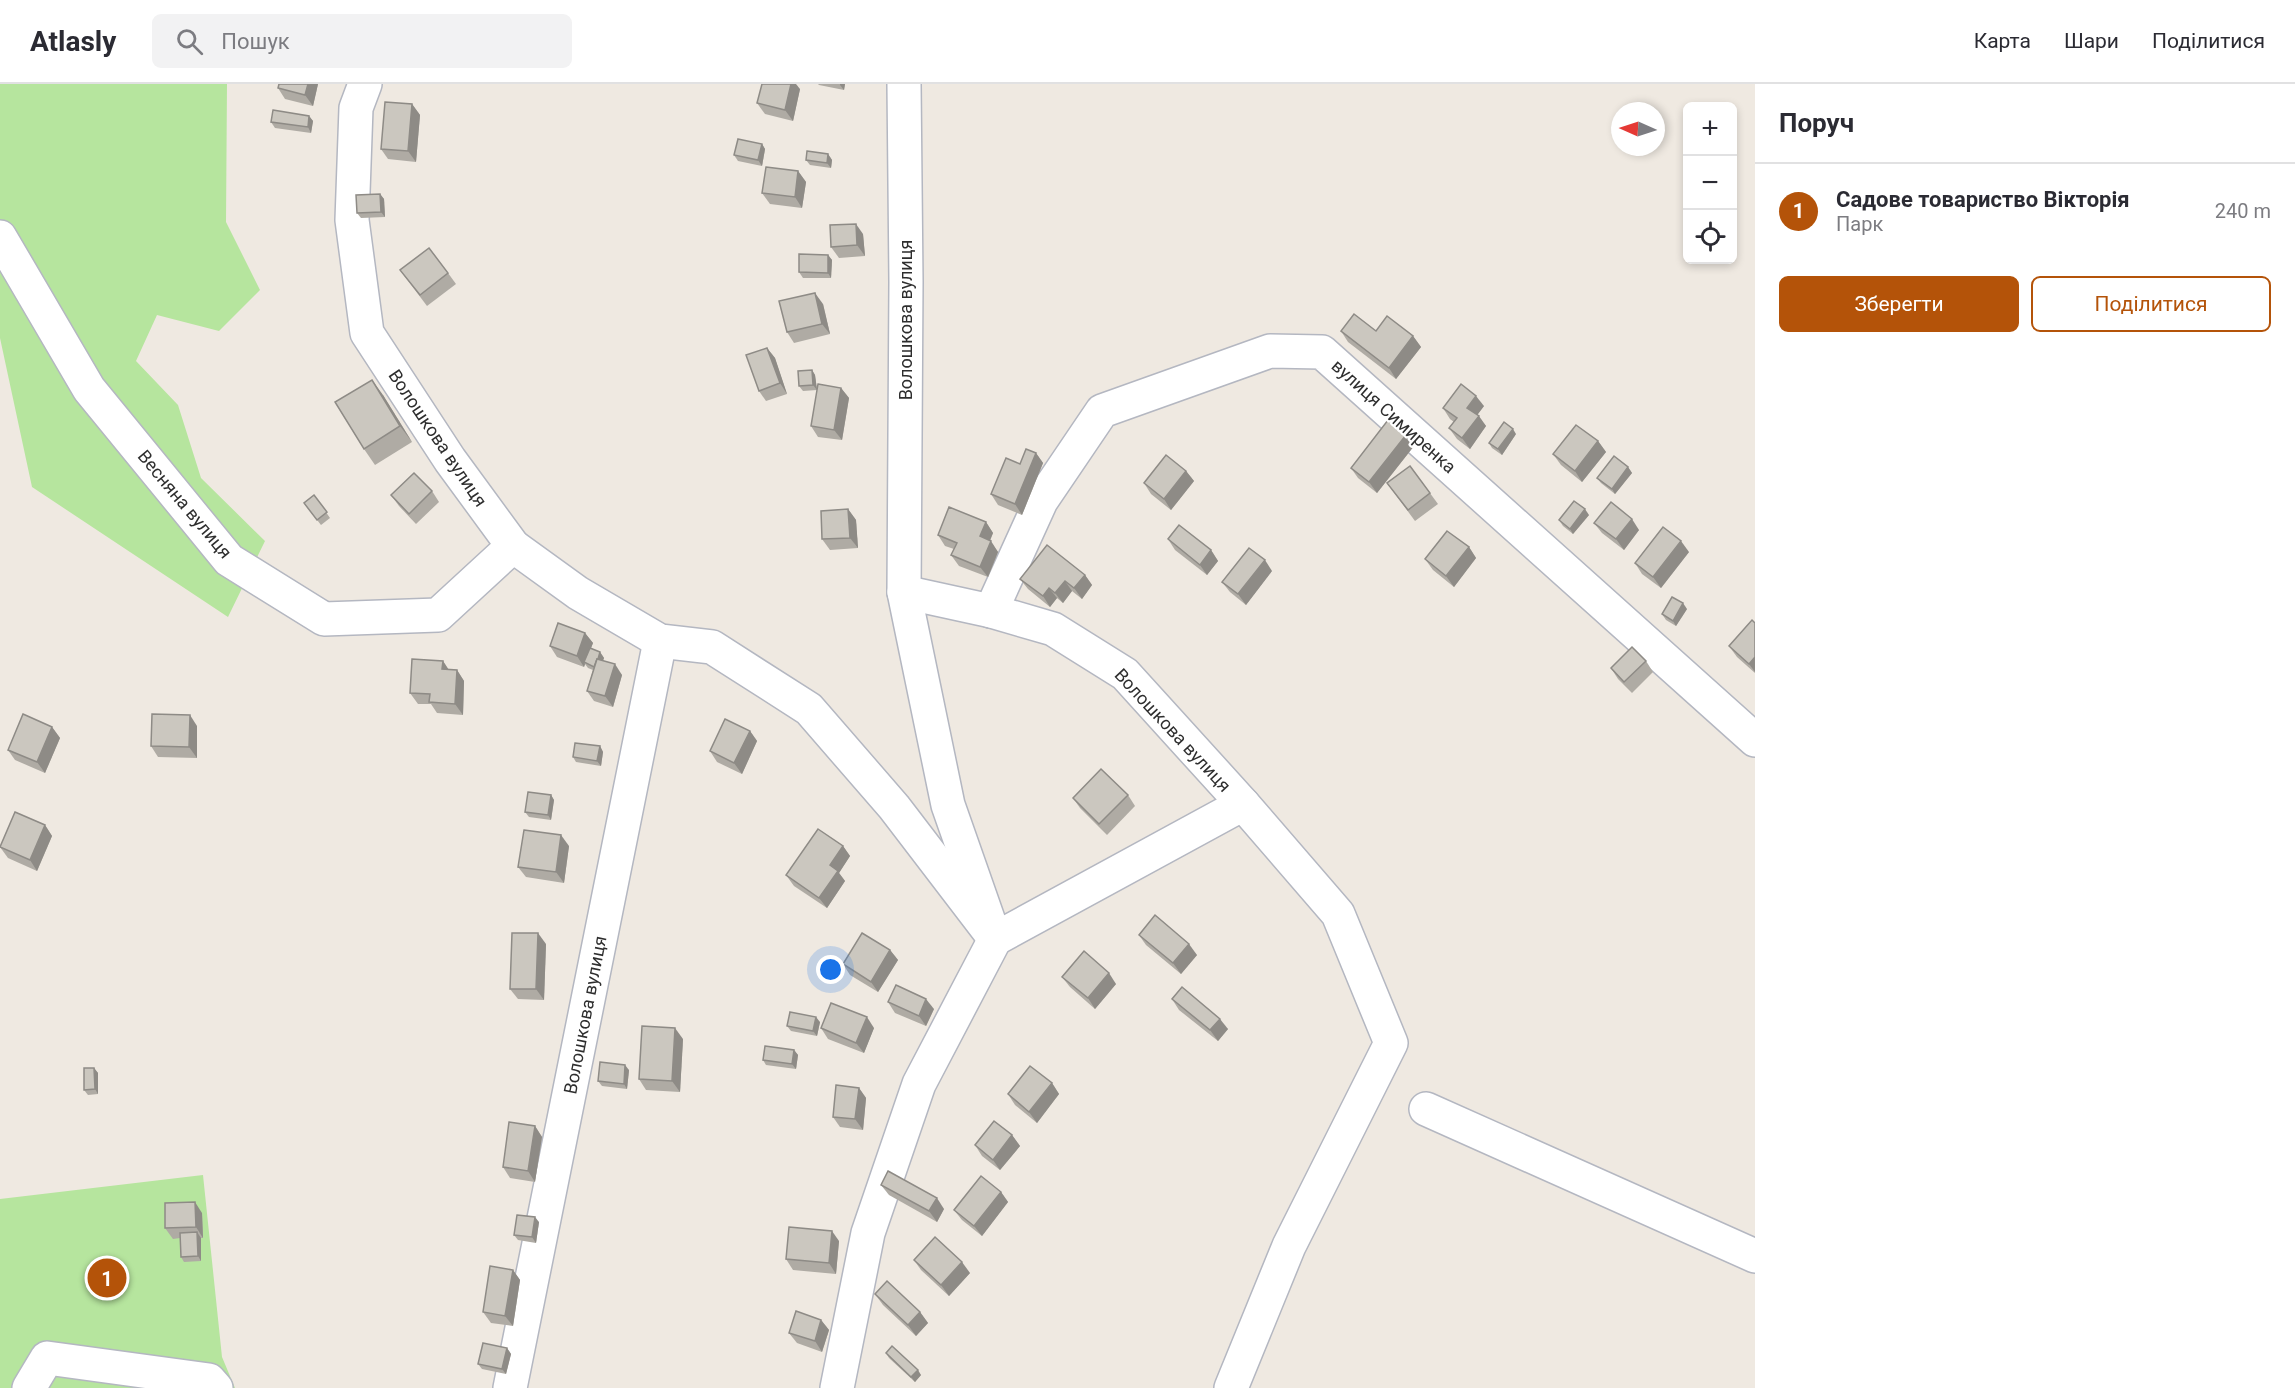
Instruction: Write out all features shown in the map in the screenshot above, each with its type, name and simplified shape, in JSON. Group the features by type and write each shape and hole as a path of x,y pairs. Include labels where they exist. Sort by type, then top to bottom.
{"street":[{"name":"Волошкова вулиця","path":"365,84 356,108 352,220 367,333 450,460 513,546 578,593 660,641 712,647 809,709 894,807 995,939"},
{"name":"Волошкова вулиця","path":"904,84 906,282 904,592 948,805 995,939"},
{"name":"Весняна вулиця","path":"0,237 88,389 229,560 324,619 438,615 513,546"},
{"name":"вулиця Симиренка","path":"991,611 1041,501 1102,411 1270,351 1322,352 1755,740"},
{"name":"Волошкова вулиця","path":"904,592 991,611 1053,629 1125,674 1243,804 995,939"},
{"name":"Волошкова вулиця","path":"510,1388 660,641"},
{"path":"1231,1388 1289,1245 1391,1044 1338,914 1243,804"},
{"path":"837,1388 868,1233 919,1084 995,939"},
{"path":"1426,1110 1755,1256"},
{"path":"29,1388 47,1358 209,1380 216,1388"}],"green space":[{"path":"0,84 227,84 226,222 260,290 219,331 157,315 136,361 178,405 201,478 265,541 228,617 32,487 0,338"},
{"path":"203,1175 222,1357 235,1388 0,1388 0,1199"}],"building":[{"path":"279,84 308,84 305,95 278,88"},
{"path":"762,84 791,84 785,110 757,103"},
{"path":"385,102 412,104 408,151 381,149"},
{"path":"273,110 309,116 308,127 271,122"},
{"path":"738,139 762,144 758,160 734,155"},
{"path":"807,151 828,154 827,163 806,160"},
{"path":"766,167 798,171 795,197 762,193"},
{"path":"380,194 381,212 357,213 356,195"},
{"path":"856,224 857,245 831,247 830,225"},
{"path":"429,248 448,273 420,295 400,270"},
{"path":"799,254 828,255 828,273 799,272"},
{"path":"815,293 822,324 787,332 779,301"},
{"path":"1354,314 1376,331 1387,316 1413,336 1389,368 1341,331"},
{"path":"767,348 780,383 759,391 746,355"},
{"path":"812,370 813,385 799,386 798,371"},
{"path":"372,380 400,426 364,449 335,402"},
{"path":"818,384 841,388 834,430 811,426"},
{"path":"1461,384 1476,396 1467,408 1479,416 1462,438 1449,428 1457,418 1443,408"},
{"path":"1388,420 1406,435 1369,482 1351,468"},
{"path":"1504,422 1513,429 1498,449 1489,443"},
{"path":"1576,425 1598,441 1575,471 1553,454"},
{"path":"1026,449 1036,453 1015,504 991,494 1006,458 1020,464"},
{"path":"1166,455 1186,471 1164,499 1144,483"},
{"path":"1614,456 1628,467 1612,489 1597,478"},
{"path":"1410,466 1430,493 1408,510 1387,483"},
{"path":"414,473 432,491 409,514 391,495"},
{"path":"314,495 327,512 317,520 304,503"},
{"path":"1574,501 1585,509 1570,529 1559,520"},
{"path":"1611,502 1632,519 1616,539 1594,523"},
{"path":"949,507 986,522 980,536 991,541 980,567 951,555 957,543 938,535"},
{"path":"848,509 850,538 822,539 821,511"},
{"path":"1179,525 1211,550 1200,565 1168,539"},
{"path":"1663,527 1681,541 1653,577 1635,563"},
{"path":"1447,531 1469,547 1446,576 1425,559"},
{"path":"1047,545 1085,575 1074,588 1065,581 1055,593 1049,588 1043,596 1020,579"},
{"path":"1249,548 1265,560 1238,594 1222,582"},
{"path":"1672,597 1683,603 1673,621 1662,614"},
{"path":"1752,620 1755,623 1755,657 1749,664 1729,646"},
{"path":"558,623 585,633 577,656 550,646"},
{"path":"1632,647 1646,661 1624,682 1611,668"},
{"path":"590,648 600,652 594,667 584,662"},
{"path":"412,659 443,661 442,669 457,670 455,704 429,702 430,694 410,693"},
{"path":"597,659 615,664 605,696 587,691"},
{"path":"23,714 52,727 37,762 8,750"},
{"path":"152,714 190,715 189,747 151,746"},
{"path":"725,719 750,731 734,763 710,751"},
{"path":"575,743 600,746 597,761 573,757"},
{"path":"1101,769 1128,795 1099,824 1073,798"},
{"path":"528,792 551,795 548,815 525,812"},
{"path":"15,812 45,825 30,860 0,847"},
{"path":"818,829 843,846 830,865 838,871 819,898 786,875"},
{"path":"524,830 561,835 556,872 518,867"},
{"path":"1155,915 1189,944 1173,963 1139,935"},
{"path":"512,933 538,933 536,989 510,989"},
{"path":"862,933 890,950 871,982 843,964"},
{"path":"1084,951 1109,973 1088,998 1062,977"},
{"path":"896,985 926,999 919,1016 888,1002"},
{"path":"1182,987 1220,1019 1210,1030 1172,999"},
{"path":"831,1003 867,1017 856,1043 821,1028"},
{"path":"790,1012 816,1017 813,1031 787,1026"},
{"path":"642,1026 675,1028 672,1081 639,1079"},
{"path":"765,1046 794,1050 792,1064 763,1060"},
{"path":"600,1062 625,1065 624,1084 598,1081"},
{"path":"1030,1066 1052,1083 1029,1112 1008,1094"},
{"path":"84,1068 94,1068 95,1089 84,1090"},
{"path":"836,1085 859,1088 855,1119 833,1117"},
{"path":"994,1121 1012,1135 993,1160 975,1145"},
{"path":"509,1122 535,1126 528,1171 503,1167"},
{"path":"888,1171 937,1198 929,1211 881,1185"},
{"path":"981,1176 1001,1192 974,1226 954,1210"},
{"path":"195,1202 196,1227 165,1228 165,1203"},
{"path":"517,1215 535,1217 532,1237 514,1235"},
{"path":"789,1227 832,1231 829,1263 786,1259"},
{"path":"197,1232 198,1256 181,1257 180,1233"},
{"path":"935,1237 962,1262 941,1285 914,1260"},
{"path":"490,1266 513,1270 505,1316 483,1312"},
{"path":"887,1281 920,1312 908,1325 875,1294"},
{"path":"796,1311 821,1320 815,1341 789,1333"},
{"path":"483,1343 507,1348 502,1369 478,1364"},
{"path":"892,1346 918,1370 911,1377 886,1353"}],"place":[{"name":"Садове товариство Вікторія","path":"107,1278"}]}
